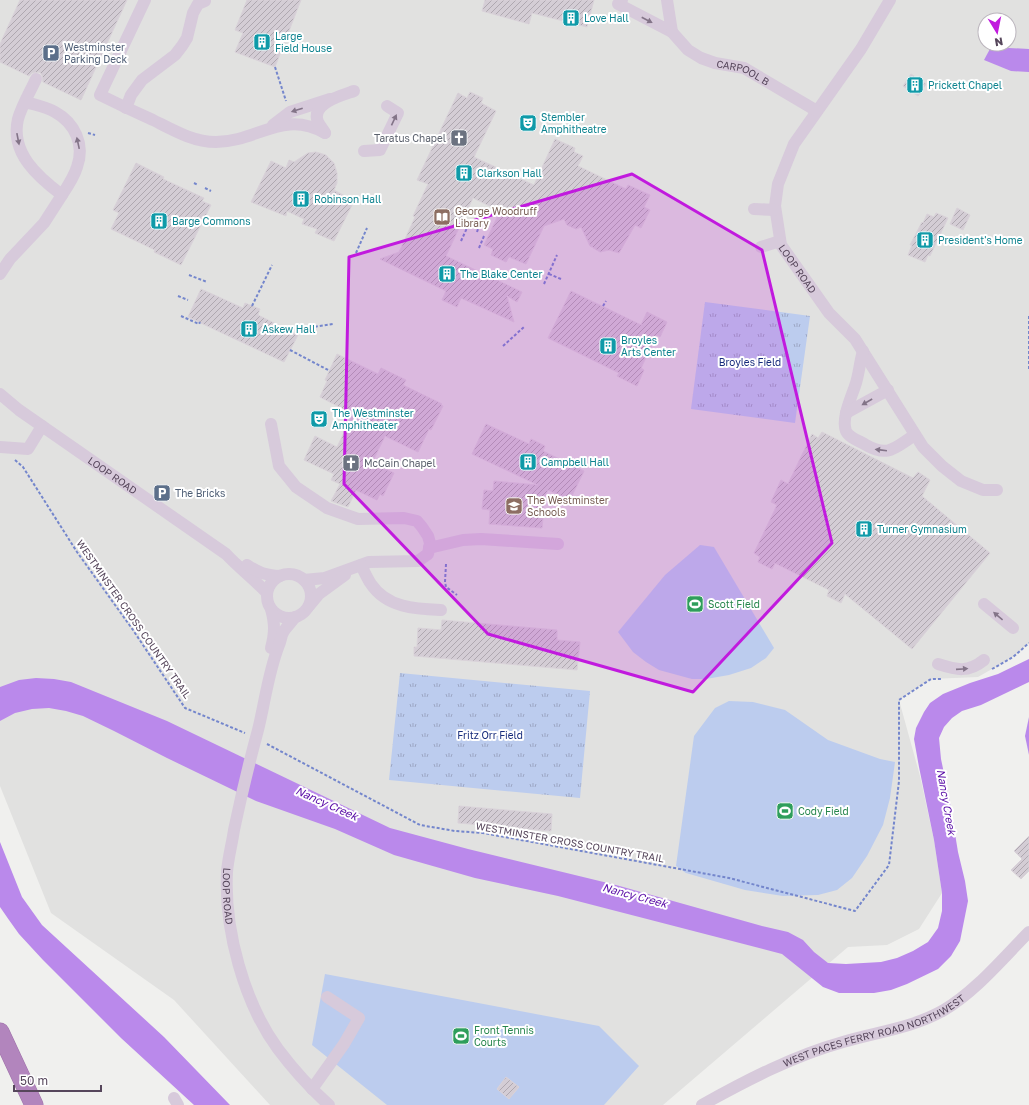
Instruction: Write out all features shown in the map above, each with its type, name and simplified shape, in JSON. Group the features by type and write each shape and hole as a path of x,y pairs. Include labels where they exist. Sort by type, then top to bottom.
{"highway":[{"path":"4,1040 34,1105"},
{"path":"4,1040 41,1105"}],"street":[{"path":"145,0 100,95 186,136 216,142 250,136 268,128 284,124 313,126 325,133 317,121 318,114 321,107 330,99"},
{"name":"CARPOOL B","path":"622,0 618,4 672,32 688,50 700,58 715,63 744,68 817,111"},
{"path":"667,0 672,32"},
{"name":"LOOP ROAD","path":"890,0 861,49 794,144 778,184 775,210 780,241 781,245 829,313 855,339 923,447 942,466 961,481 983,490 998,490"},
{"path":"126,108 131,95 142,80 175,55 182,46 187,38 193,20 193,13 198,4 205,1"},
{"path":"36,79 19,117 16,128 18,141 22,153 33,171 43,181 62,195"},
{"path":"268,128 290,112 354,91"},
{"path":"0,274 10,259 44,223 62,195 77,167 80,153 79,140 73,127 66,120 55,112 26,102"},
{"path":"364,151 380,150 398,113 387,106"},
{"path":"754,209 775,210"},
{"path":"761,247 780,241"},
{"path":"863,351 856,382 846,413 846,431 850,436 876,450 890,450 915,435"},
{"path":"846,413 888,390"},
{"name":"LOOP ROAD","path":"0,394 19,410 226,554 240,560 258,573 269,576 280,576"},
{"path":"271,424 279,466 296,487 327,508 358,519 404,518 417,521 428,536 430,543 428,554 418,561 369,562 325,578 304,580"},
{"path":"0,447 28,449 42,426"},
{"path":"429,548 463,540 481,539 558,544"},
{"name":"LOOP ROAD","path":"226,554 267,593"},
{"path":"309,607 311,592 309,586 299,576 286,574 280,576 269,586 267,598 271,609 282,617 295,617 305,611 309,607 319,594 357,566"},
{"path":"357,566 384,598 397,604 416,609 441,610"},
{"path":"984,604 1013,628"},
{"name":"LOOP ROAD","path":"271,609 274,622 274,636 270,655 272,663"},
{"name":"LOOP ROAD","path":"295,617 284,632 272,663 261,720 237,814 227,871 227,900 230,927 236,952 250,997 262,1022 277,1048 312,1089 329,1105"},
{"path":"938,664 961,670 987,665"},
{"name":"WEST PACES FERRY ROAD NORTHWEST","path":"702,1105 748,1080 797,1058 842,1042 913,1023 943,1010 973,988 1029,932"},
{"path":"312,1089 344,1044 359,1018 327,997"}],"path":[{"path":"275,67 287,104"},
{"path":"194,183 198,185"},
{"path":"204,188 211,191"},
{"path":"477,232 481,220"},
{"path":"356,253 367,228"},
{"path":"461,241 467,228"},
{"path":"479,248 484,236"},
{"path":"544,284 557,255"},
{"path":"252,306 272,265"},
{"path":"549,273 561,279"},
{"path":"189,275 207,282"},
{"path":"178,296 188,300"},
{"path":"603,306 606,301"},
{"path":"181,316 199,324 200,322"},
{"path":"1029,316 1029,369"},
{"path":"300,329 333,324"},
{"path":"503,346 525,326"},
{"path":"290,350 330,371"},
{"name":"WESTMINSTER CROSS COUNTRY TRAIL","path":"11,457 23,467 77,552 133,630 185,708 256,738 420,825 454,831 483,833 729,878 855,911 889,864 899,780 899,700 931,679 947,678"},
{"path":"446,564 446,587 457,595"},
{"path":"987,665 1013,657 1029,643"}],"highlighted area":[{"path":"632,174 762,250 832,543 693,692 488,634 344,484 349,257"}],"shaded area":[{"name":"The Westminster Schools","path":"0,0 1029,0 1029,643 1013,657 978,677 931,679 899,700 920,776 934,840 942,893 919,929 887,945 848,947 663,1105 270,1105 174,1000 51,913 0,786"}],"green space":[{"name":"Broyles Field","path":"705,302 810,316 795,423 691,409"},
{"name":"Scott Field","path":"700,545 714,547 774,648 766,658 751,668 729,675 706,679 692,679 659,670 646,662 633,652 618,632 665,575"},
{"name":"Fritz Orr Field","path":"400,673 590,691 580,798 389,780"},
{"name":"Cody Field","path":"729,701 753,702 785,710 828,740 880,759 895,762 890,798 883,825 867,856 852,878 837,890 818,895 783,896 745,890 686,873 676,866 694,736 715,708"},
{"name":"Front Tennis Courts","path":"325,974 599,1026 639,1066 604,1105 387,1105 312,1045"}],"water":[{"path":"1017,48 1029,49 1029,72 1011,71 984,60 988,52 1017,52"},
{"name":"Nancy Creek","path":"1029,659 1029,682 981,705 962,711 952,718 944,727 939,738 941,759 968,901 960,941 951,956 938,969 891,990 874,993 839,993 823,987 782,954 558,896 475,878 394,855 335,829 256,801 83,716 49,708 32,709 15,713 0,721 0,687 19,680 36,678 71,682 167,721 390,828 468,849 616,885 788,932 803,940 814,952 828,963 846,964 881,962 897,958 928,942 938,928 942,911 942,893 934,840 914,739 916,728 930,703 943,694 998,674"},
{"path":"1029,717 1029,755 1025,736"},
{"path":"0,842 22,897 42,925 164,1037 230,1105 194,1105 121,1038 19,934 0,907"}],"building":[{"name":"Westminster Parking Deck","path":"20,0 127,0 81,100 43,82 42,75 39,72 32,73 29,76 0,62 0,44"},
{"name":"Large Field House","path":"247,0 301,0 275,67 235,52 243,33 235,30"},
{"name":"Love Hall","path":"485,0 594,0 587,27 532,13 529,24 482,11"},
{"name":"Prickett Chapel","path":"911,74 926,84 918,96 903,86"},
{"name":"Clarkson Hall","path":"470,92 483,98 481,103 496,111 474,157 534,185 555,139 575,148 574,152 583,156 578,166 626,189 628,185 650,195 644,207 650,210 641,228 635,225 619,253 609,250 600,252 590,246 581,227 576,229 567,225 564,219 544,226 526,264 509,257 506,262 491,255 493,249 484,245 500,211 473,198 446,256 522,292 517,302 507,296 514,322 461,298 457,307 442,300 446,291 380,259 399,252 415,217 413,216 428,184 417,180 458,93 467,98"},
{"name":"Robinson Hall","path":"316,152 326,155 334,163 337,173 337,183 334,190 354,201 334,241 315,233 317,229 302,224 304,219 287,211 286,216 251,202 271,161 286,168 289,160 294,162 308,153"},
{"name":"Barge Commons","path":"136,163 164,177 163,179 204,198 202,201 211,205 181,265 154,252 155,250 111,229 119,213 113,210"},
{"path":"957,208 970,215 963,230 950,224"},
{"name":"President's Home","path":"936,213 948,218 930,256 928,255 925,262 908,255 912,245 910,245 927,214 934,217"},
{"name":"Askew Hall","path":"201,289 243,308 245,303 260,309 258,315 298,335 284,362 188,317"},
{"name":"Broyles Arts Center","path":"571,291 641,325 647,312 667,322 660,337 657,335 641,368 644,370 637,386 617,376 619,373 548,338"},
{"path":"337,354 378,374 381,368 406,380 403,385 442,404 441,405 443,406 431,430 429,429 418,452 385,436 372,463 394,473 383,496 380,494 377,500 356,490 348,507 331,501 340,484 331,480 334,474 304,460 315,436 337,447 353,414 320,397 327,381 325,380"},
{"name":"Campbell Hall","path":"486,424 529,444 531,439 545,446 543,451 584,471 570,500 548,490 541,506 544,507 542,528 489,524 490,510 482,509 484,490 493,491 494,481 538,485 472,454"},
{"name":"Turner Gymnasium","path":"822,432 913,478 918,472 930,480 922,496 990,553 912,649 845,594 841,603 827,596 829,590 775,563 772,569 758,562 760,557 754,553 777,505 771,502 781,480 788,484 812,434 818,438"},
{"path":"442,620 557,630 557,640 580,642 577,670 414,656 414,647 417,647 418,628 441,630"},
{"path":"459,806 552,814 551,831 458,823"},
{"path":"1029,836 1029,871 1021,879 1011,870 1022,859 1014,851"},
{"path":"506,1077 519,1087 509,1099 497,1089"}],"place":[{"name":"Love Hall","path":"571,18"},
{"name":"Large Field House","path":"262,42"},
{"name":"Westminster Parking Deck","path":"51,53"},
{"name":"Prickett Chapel","path":"915,85"},
{"name":"Stembler Amphitheatre","path":"528,123"},
{"name":"Taratus Chapel","path":"459,138"},
{"name":"Clarkson Hall","path":"464,173"},
{"name":"Robinson Hall","path":"301,199"},
{"name":"George Woodruff Library","path":"442,217"},
{"name":"Barge Commons","path":"159,221"},
{"name":"President's Home","path":"925,240"},
{"name":"The Blake Center","path":"447,274"},
{"name":"Askew Hall","path":"249,329"},
{"name":"Broyles Arts Center","path":"608,346"},
{"name":"The Westminster Amphitheater","path":"319,419"},
{"name":"Campbell Hall","path":"528,462"},
{"name":"McCain Chapel","path":"351,463"},
{"name":"The Bricks","path":"162,493"},
{"name":"The Westminster Schools","path":"514,506"},
{"name":"Turner Gymnasium","path":"864,529"},
{"name":"Scott Field","path":"695,604"},
{"name":"Cody Field","path":"785,811"},
{"name":"Front Tennis Courts","path":"461,1036"}]}
